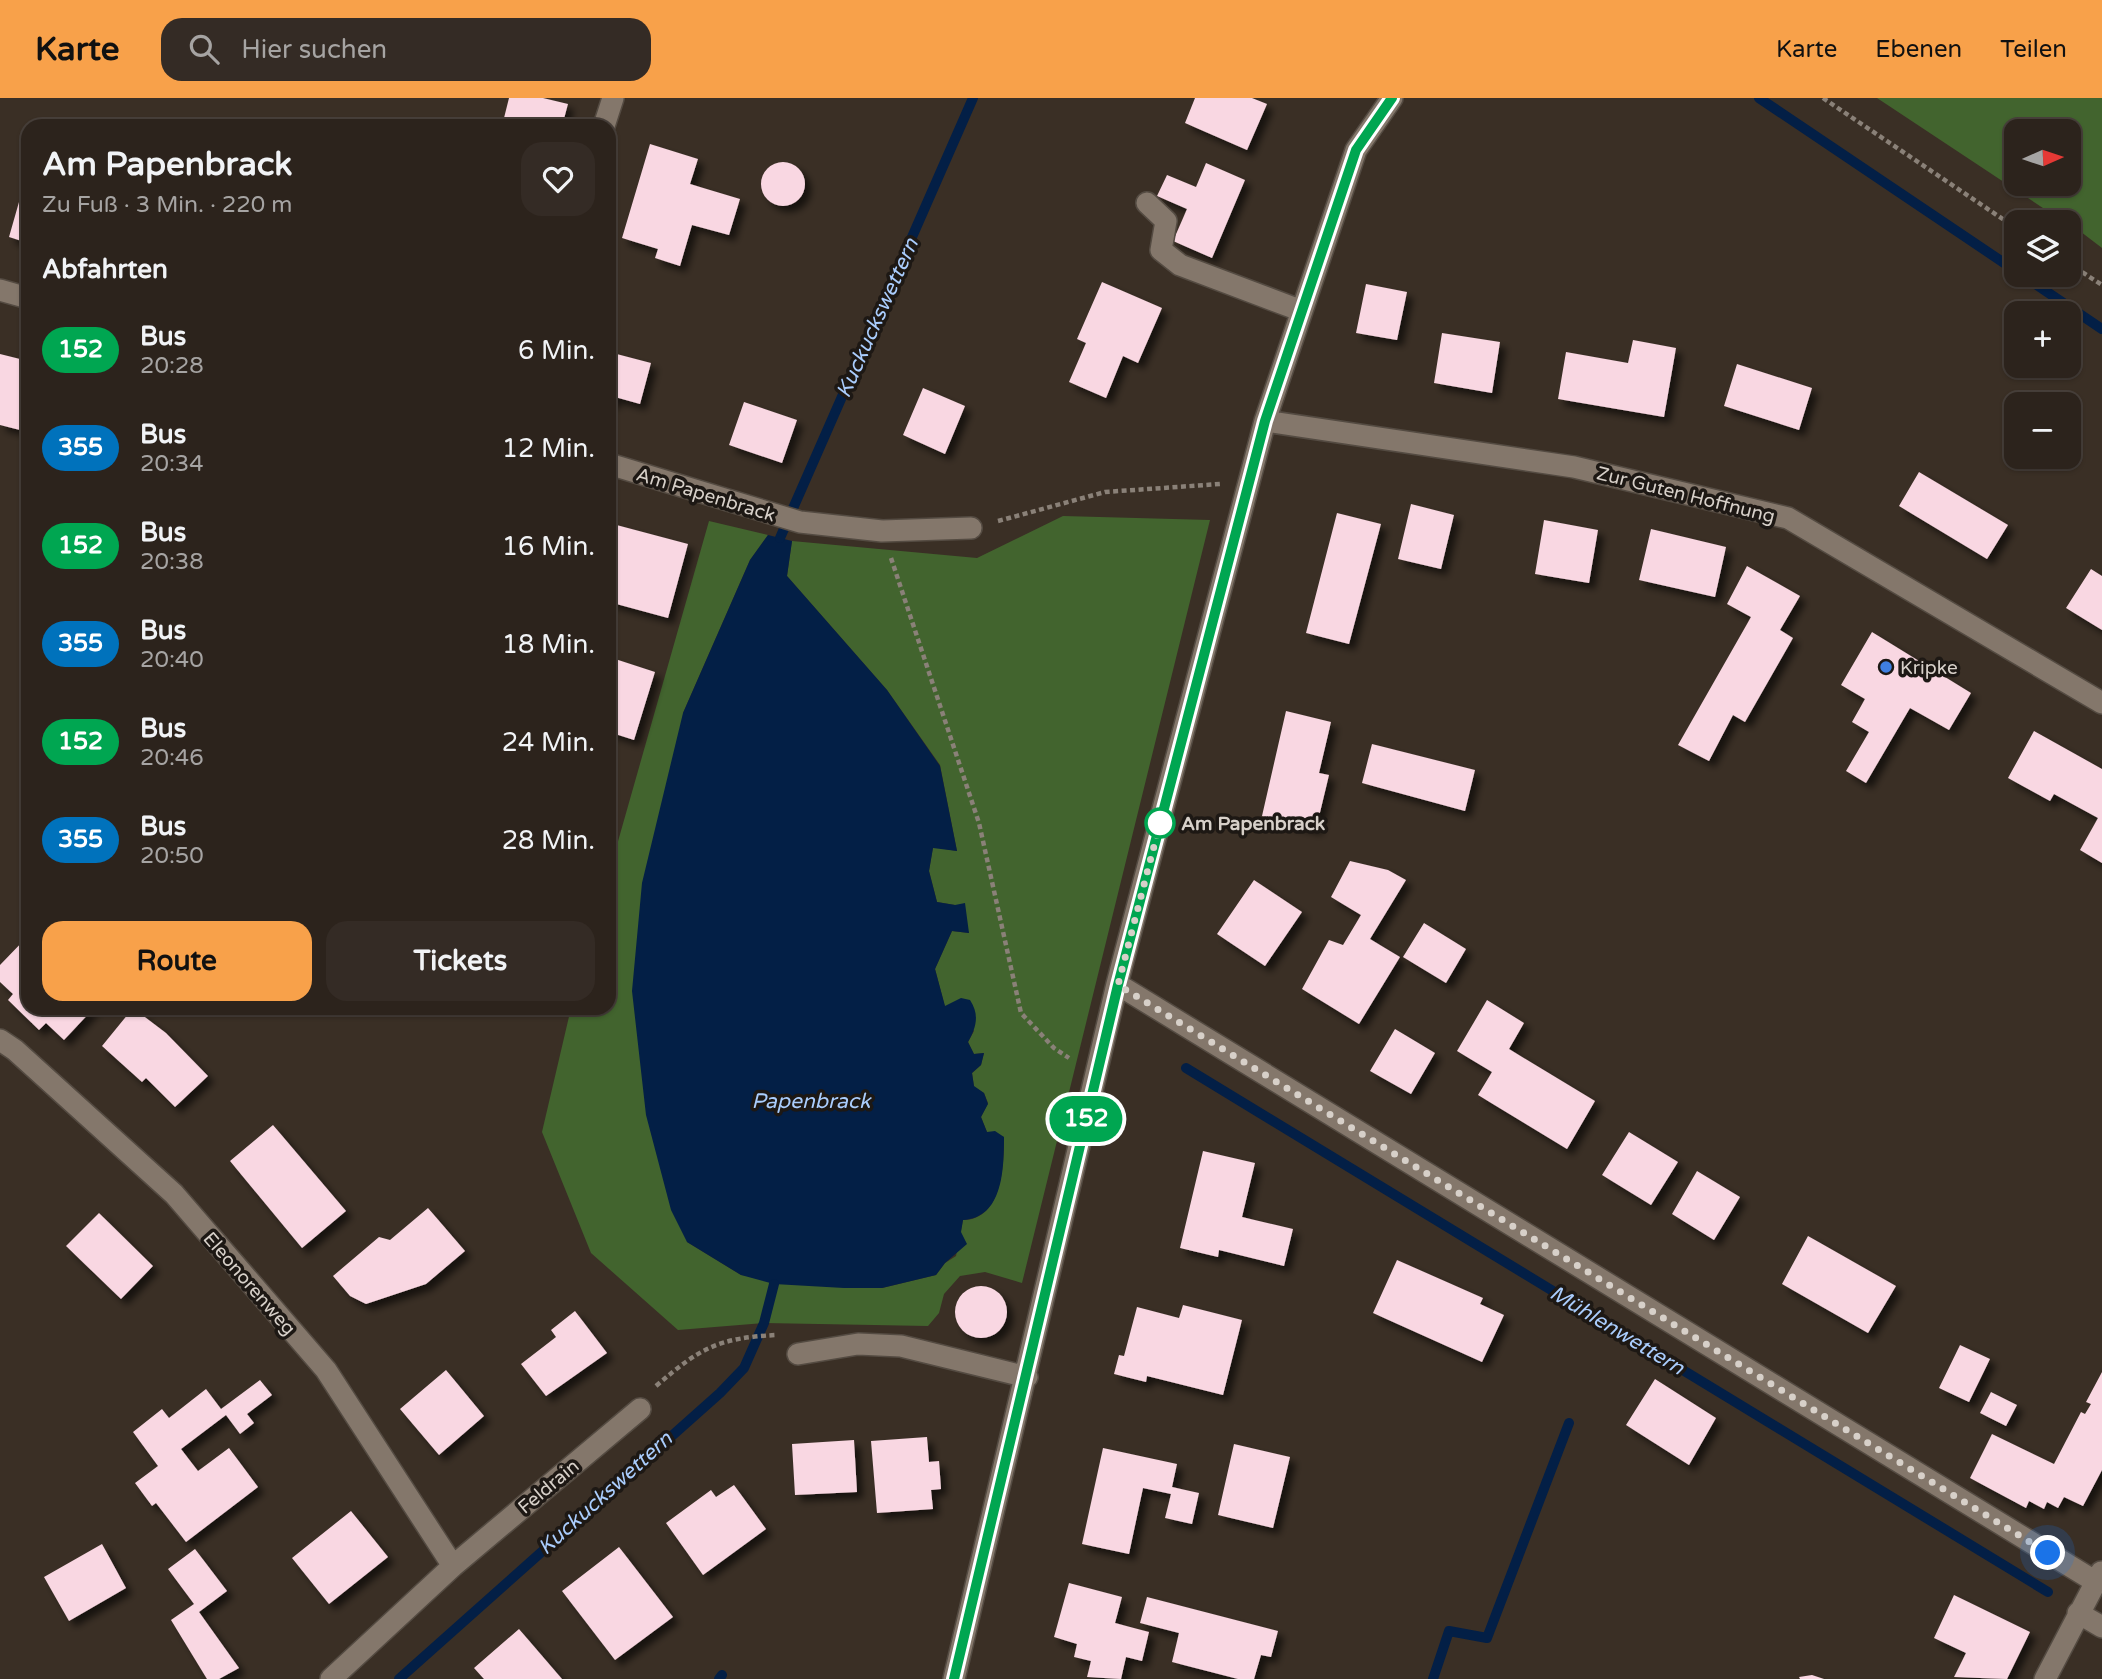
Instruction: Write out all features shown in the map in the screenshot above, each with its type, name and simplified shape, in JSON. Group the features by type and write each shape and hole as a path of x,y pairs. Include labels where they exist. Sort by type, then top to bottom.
{"street":[{"path":"606,119 613,98"},
{"path":"954,1679 1118,985 1265,421 1356,150 1392,98"},
{"path":"1147,203 1166,221 1161,250 1180,265 1302,311"},
{"path":"0,290 21,296"},
{"name":"Zur Guten Hoffnung","path":"1265,421 1574,467 1788,518 2102,703"},
{"name":"Am Papenbrack","path":"616,466 800,522 882,531 971,528"},
{"path":"1118,985 2099,1576 2045,1679"},
{"name":"Eleonorenweg","path":"0,1040 174,1194 326,1370 453,1566"},
{"path":"798,1354 858,1344 901,1346 1027,1377"},
{"name":"Feldrain","path":"331,1679 453,1566 640,1409"},
{"path":"2078,1613 2102,1627"}],"path":[{"path":"1824,98 2004,220"},
{"path":"2081,271 2102,285"},
{"path":"971,528 1105,492 1249,482"},
{"path":"882,531 979,822 1021,1013 1054,1048 1096,1076"},
{"path":"640,1409 650,1391 687,1359 717,1343 741,1337 783,1335"}],"green space":[{"path":"1877,98 2102,98 2102,248 2081,232 2081,210 2046,210 2025,196 2081,196 2081,119 2004,119 2004,182"},
{"path":"1063,516 1210,520 1022,1283 985,1272 960,1276 944,1294 939,1313 928,1326 764,1323 678,1330 591,1253 542,1132 569,1015 616,1015 616,848 709,521 768,535 750,560 683,713 687,1242 741,1275 882,1288 936,1275 945,1263 956,1256 963,1220 976,1218 986,1211 998,1189 1004,1137 987,1132 981,1117 988,1103 984,1093 974,1087 972,1073 981,1065 984,1053 974,1054 968,1042 974,1031 956,1003 945,1007 935,969 952,931 969,933 955,905 937,902 929,871 933,847 957,851 940,765 887,690 787,576 792,541 977,558"}],"water":[{"name":"Papenbrack","path":"768,535 792,541 787,576 887,690 940,766 957,851 933,848 929,871 937,902 955,905 965,903 969,933 952,931 935,969 945,1006 961,998 970,1000 973,1006 976,1021 968,1042 974,1054 984,1053 981,1065 972,1073 974,1086 984,1093 988,1104 981,1117 987,1132 995,1131 1004,1137 1002,1177 998,1190 986,1211 963,1220 961,1232 967,1244 945,1263 936,1275 882,1288 774,1284 741,1275 687,1242 671,1210 646,1115 632,991 642,883 683,713 750,560"}],"building":[{"path":"509,98 543,98 568,104 564,119 504,119"},
{"path":"1195,98 1252,98 1267,104 1247,150 1185,123"},
{"path":"650,144 698,159 690,184 740,199 729,235 692,225 680,266 655,258 658,249 622,238"},
{"path":"783,162 798,169 805,184 798,199 783,206 768,199 761,184 768,169"},
{"path":"1206,163 1245,180 1212,258 1173,241 1187,209 1157,196 1167,175 1196,187"},
{"path":"21,195 21,241 9,237"},
{"path":"1102,282 1162,308 1138,363 1123,356 1106,398 1069,382 1086,343 1077,339"},
{"path":"1366,284 1407,292 1397,340 1356,333"},
{"path":"1442,333 1500,342 1492,393 1434,383"},
{"path":"1633,340 1676,348 1664,417 1558,399 1566,352 1628,363"},
{"path":"0,354 21,359 21,430 0,425"},
{"path":"616,354 651,363 640,404 616,397"},
{"path":"1737,364 1812,388 1799,430 1724,406"},
{"path":"923,388 965,406 945,454 903,435"},
{"path":"744,402 797,420 782,463 729,445"},
{"path":"1919,472 2008,525 1987,559 1899,506"},
{"path":"1411,504 1454,515 1441,569 1398,559"},
{"path":"1337,513 1381,524 1349,644 1306,633"},
{"path":"1544,520 1598,530 1589,583 1535,574"},
{"path":"616,525 688,544 668,618 616,604"},
{"path":"1651,529 1726,547 1715,597 1639,580"},
{"path":"1747,566 1800,596 1780,630 1793,638 1745,722 1733,715 1709,761 1678,745 1751,617 1727,604"},
{"path":"2091,569 2102,576 2102,630 2066,608"},
{"path":"1872,632 1971,693 1949,730 1910,708 1866,783 1846,771 1869,732 1852,722 1865,699 1841,685"},
{"path":"616,659 655,672 634,740 616,734"},
{"path":"1286,711 1331,722 1319,773 1329,775 1316,829 1262,816"},
{"path":"2034,731 2102,769 2102,863 2080,850 2098,818 2054,794 2050,801 2008,778"},
{"path":"1372,744 1475,770 1465,811 1362,783"},
{"path":"1350,861 1388,870 1406,880 1370,939 1400,957 1359,1024 1302,989 1329,940 1343,945 1361,915 1331,897"},
{"path":"1254,880 1302,912 1265,966 1217,934"},
{"path":"1424,923 1466,949 1446,983 1403,957"},
{"path":"21,943 21,1013 8,1000 13,994 0,982 0,965"},
{"path":"1487,1000 1524,1023 1509,1049 1595,1101 1567,1149 1478,1095 1492,1072 1457,1051"},
{"path":"24,1015 87,1015 64,1040 46,1023 39,1030"},
{"path":"127,1015 142,1015 166,1033 208,1076 175,1107 146,1078 142,1082 102,1046"},
{"path":"1395,1029 1435,1053 1411,1094 1370,1071"},
{"path":"273,1125 346,1211 302,1248 230,1161"},
{"path":"1629,1132 1678,1162 1651,1205 1602,1175"},
{"path":"1203,1151 1255,1163 1242,1217 1293,1229 1284,1266 1219,1250 1218,1257 1180,1248"},
{"path":"1697,1171 1740,1197 1714,1240 1672,1214"},
{"path":"428,1208 465,1251 426,1284 366,1304 350,1296 333,1276 379,1237 390,1240"},
{"path":"99,1213 153,1266 121,1299 66,1246"},
{"path":"1808,1236 1896,1286 1868,1333 1782,1284"},
{"path":"1397,1260 1483,1298 1480,1304 1504,1315 1482,1362 1373,1313"},
{"path":"981,1286 991,1288 999,1294 1005,1302 1005,1322 999,1330 991,1336 981,1338 971,1336 963,1330 957,1322 955,1312 957,1302 963,1294 971,1288"},
{"path":"1183,1305 1242,1320 1223,1395 1147,1376 1146,1382 1114,1374 1119,1355 1124,1356 1137,1307 1179,1318"},
{"path":"575,1311 607,1353 546,1396 521,1364 556,1337 551,1330"},
{"path":"1960,1345 1990,1359 1969,1402 1939,1388"},
{"path":"446,1370 484,1416 439,1455 400,1409"},
{"path":"2102,1372 2102,1470 2083,1506 2064,1497 2058,1508 2047,1502 2044,1509 2029,1501 2026,1508 1970,1478 1992,1434 2054,1464 2081,1412 2085,1414 2091,1404 2086,1402"},
{"path":"1655,1379 1716,1418 1689,1465 1626,1425"},
{"path":"260,1380 272,1395 247,1414 254,1423 240,1434 226,1415 181,1449 198,1471 229,1448 258,1487 186,1542 156,1503 152,1506 135,1483 158,1466 133,1432 162,1409 169,1418 206,1389 221,1409"},
{"path":"1991,1392 2017,1405 2006,1426 1980,1413"},
{"path":"927,1437 929,1462 939,1461 941,1489 931,1490 933,1509 877,1513 871,1441"},
{"path":"854,1440 857,1492 795,1495 792,1444"},
{"path":"1234,1444 1290,1457 1273,1528 1218,1515"},
{"path":"1103,1448 1177,1464 1172,1487 1199,1493 1192,1524 1165,1518 1171,1494 1143,1488 1129,1554 1082,1544"},
{"path":"734,1485 766,1529 703,1575 666,1523 711,1490 716,1497"},
{"path":"351,1511 388,1557 329,1604 292,1558"},
{"path":"102,1544 126,1588 69,1621 44,1577"},
{"path":"619,1547 673,1617 615,1660 562,1591"},
{"path":"195,1549 227,1591 199,1612 239,1668 219,1679 207,1679 171,1620 194,1604 168,1569"},
{"path":"1069,1583 1122,1597 1115,1623 1149,1632 1142,1661 1126,1657 1121,1679 1087,1677 1091,1661 1074,1657 1077,1644 1054,1637"},
{"path":"1954,1595 2030,1632 2007,1679 1954,1677 1966,1653 1934,1638"},
{"path":"1147,1597 1278,1631 1271,1657 1261,1655 1254,1679 1238,1679 1172,1662 1179,1633 1140,1623"},
{"path":"519,1629 562,1679 484,1679 474,1668"},
{"path":"1812,1675 1824,1679 1799,1677"}],"waterway":[{"name":"Kuckuckswettern","path":"780,538 973,98"},
{"path":"1759,98 2004,263"},
{"path":"2040,287 2102,329"},
{"name":"Mühlenwettern","path":"1186,1068 2048,1592"},
{"name":"Kuckuckswettern","path":"399,1679 720,1393 744,1368 764,1323 774,1284"},
{"path":"1433,1679 1449,1631 1487,1638 1569,1423"},
{"path":"719,1679 722,1675"}],"bus line":[{"name":"152","path":"954,1679 1118,985 1265,421 1356,150 1392,98"}],"place":[{"name":"Kripke","path":"1886,667"},
{"name":"Am Papenbrack","path":"1160,823"}],"route":[{"path":"1160,823 1118,985 2048,1553"}]}
